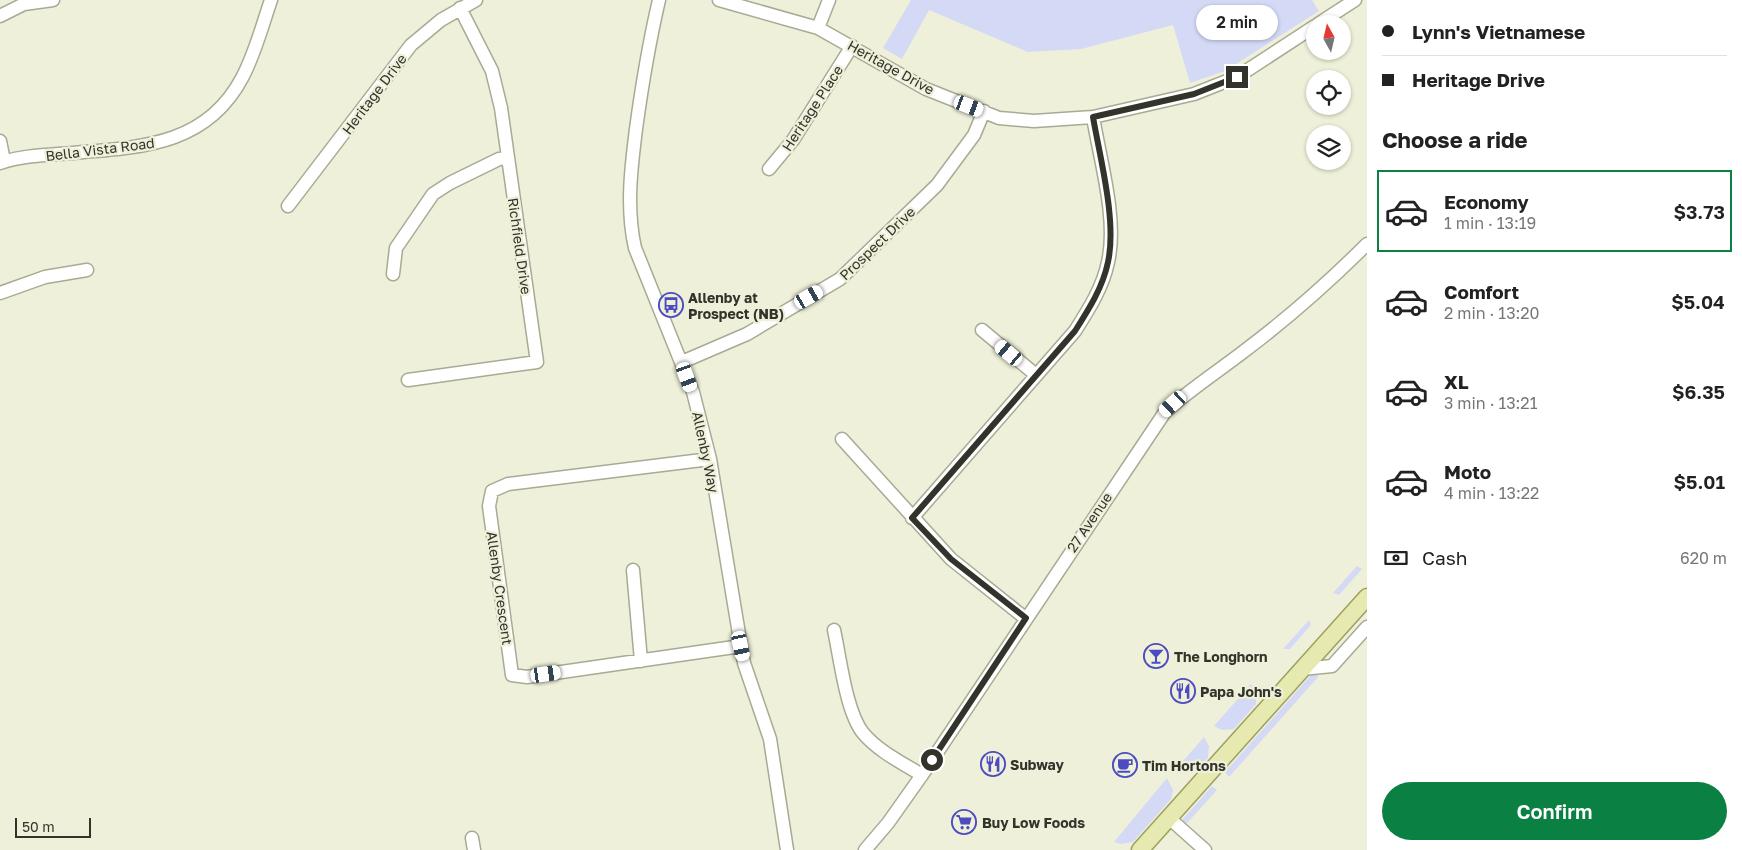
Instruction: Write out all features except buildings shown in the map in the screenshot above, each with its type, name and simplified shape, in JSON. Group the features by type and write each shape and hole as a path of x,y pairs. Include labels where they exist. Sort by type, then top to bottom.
{"main road":[{"path":"1140,850 1367,597"}],"street":[{"path":"0,16 24,4 53,0"},
{"name":"Bella Vista Road","path":"2,162 149,144 188,132 204,123 229,98 242,78 271,0"},
{"name":"Heritage Drive","path":"288,206 411,45 441,20 476,0"},
{"name":"Allenby Way","path":"659,0 645,57 630,179 630,225 635,248 693,392 710,459 744,663 770,739 787,850"},
{"name":"Heritage Drive","path":"719,0 818,28 926,89 999,118 1034,121 1093,117 1194,94 1237,77 1306,32"},
{"path":"818,28 829,0"},
{"path":"1332,15 1355,0"},
{"name":"Richfield Drive","path":"408,380 537,362 501,108 492,71 460,8"},
{"name":"Heritage Place","path":"770,169 793,140 852,46"},
{"name":"Prospect Drive","path":"682,362 747,334 840,279 937,185 974,136 984,111"},
{"path":"912,518 1075,331 1090,307 1109,261 1110,213 1093,117"},
{"path":"0,141 2,162"},
{"path":"393,274 396,248 433,194 450,183 499,159 507,158"},
{"name":"27 Avenue","path":"865,850 888,823 922,775 1164,412 1182,396 1286,318 1325,285 1367,244"},
{"path":"0,293 45,277 87,270"},
{"path":"982,330 1036,375"},
{"path":"842,439 951,559 1026,618"},
{"name":"Allenby Crescent","path":"710,459 508,484 492,491 488,506 512,675 527,677 741,646"},
{"path":"632,570 641,661"},
{"path":"1302,670 1332,666 1367,627"},
{"path":"834,630 852,714 863,732 882,750 922,775"},
{"path":"1169,818 1205,850"}],"shaded area":[{"path":"911,0 1312,0 1319,11 1313,15 1306,15 1306,19 1225,71 1190,83 1173,25 1081,49 1028,52 929,10 902,59 883,48"},
{"path":"1357,566 1362,569 1339,595 1333,593"},
{"path":"1309,620 1311,625 1290,649 1283,649"},
{"path":"1312,674 1317,674 1318,677 1229,777 1225,772"},
{"path":"1251,684 1256,692 1256,704 1234,729 1222,730 1214,726"},
{"path":"1204,737 1209,746 1208,758 1194,770 1186,771 1177,768"},
{"path":"1167,778 1173,790 1171,799 1133,842 1121,844 1114,842"},
{"path":"1212,786 1217,790 1186,824 1182,820"}],"place":[{"name":"Allenby at Prospect (NB)","path":"671,305"},
{"name":"The Longhorn","path":"1156,656"},
{"name":"Papa John's","path":"1183,691"},
{"name":"Subway","path":"993,764"},
{"name":"Tim Hortons","path":"1125,765"},
{"name":"Buy Low Foods","path":"964,822"}],"route":[{"path":"932,760 1026,618 951,559 912,518 1075,331 1095,299 1109,261 1110,213 1093,117 1194,94 1237,77"}]}
